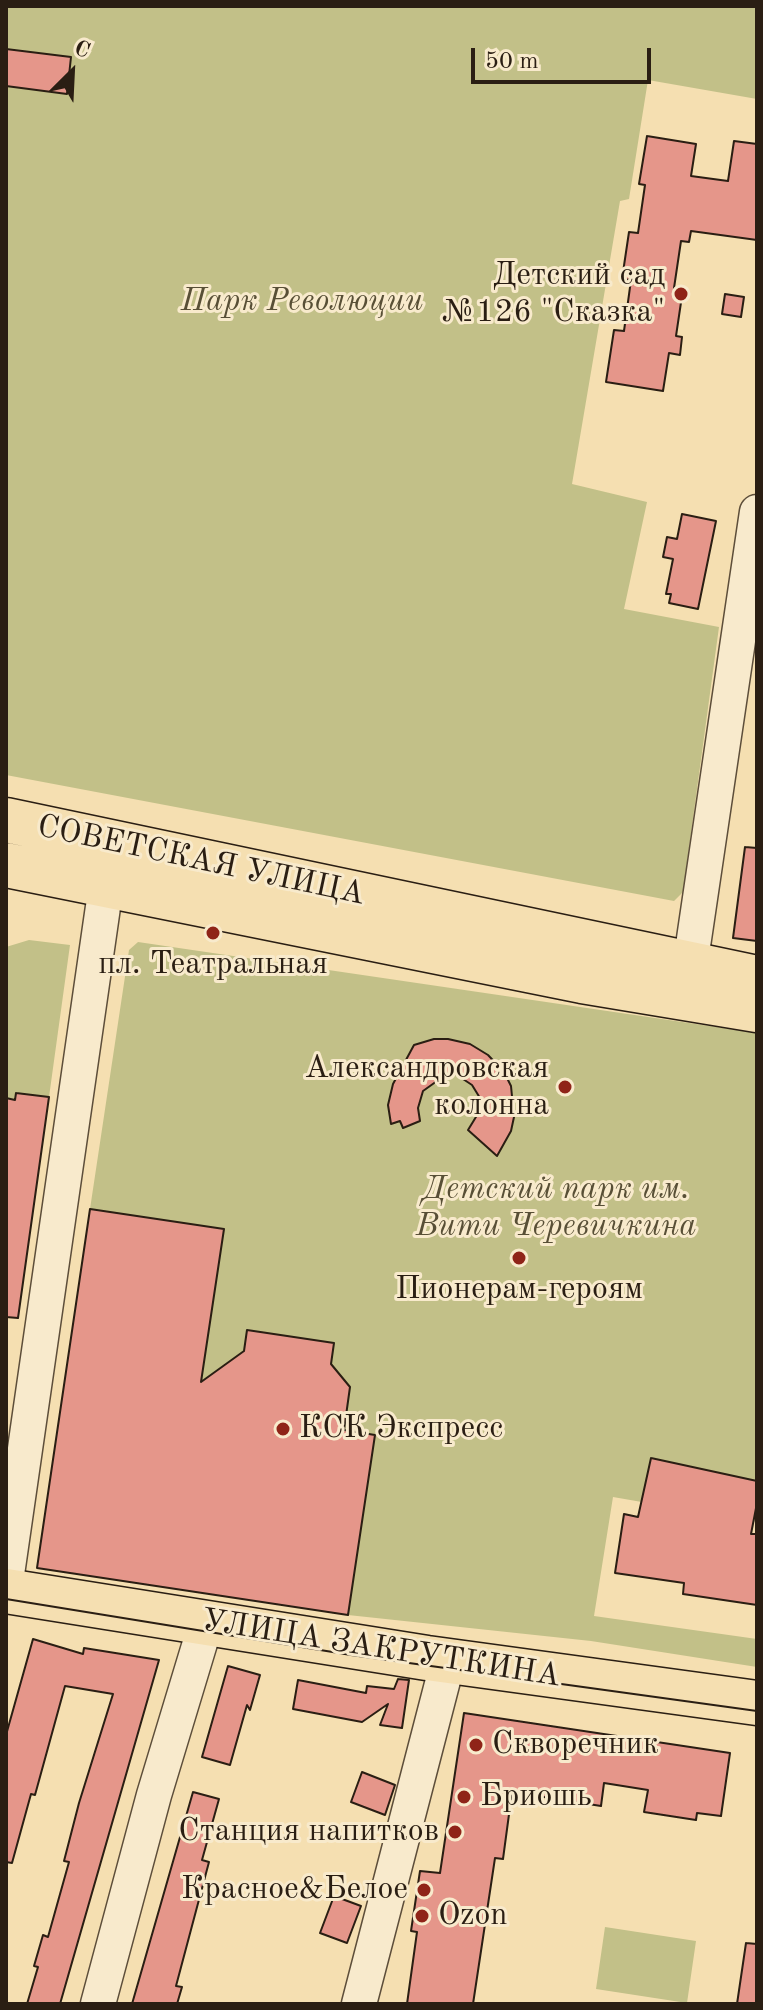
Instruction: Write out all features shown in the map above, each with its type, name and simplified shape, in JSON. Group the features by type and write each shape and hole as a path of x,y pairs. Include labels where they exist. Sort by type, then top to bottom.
{"main road":[{"name":"СОВЕТСКАЯ УЛИЦА","path":"6,820 390,923 582,981 757,1010"},
{"name":"СОВЕТСКАЯ УЛИЦА","path":"6,865 106,886 390,923 757,978"},
{"name":"УЛИЦА ЗАКРУТКИНА","path":"6,1591 448,1661 757,1703"}],"street":[{"path":"690,966 757,512"},
{"path":"6,873 51,875"},
{"path":"6,1581 106,886"},
{"path":"98,2004 154,1795 206,1623"},
{"path":"359,2004 448,1661"}],"green space":[{"name":"Парк Революции","path":"6,6 757,6 757,99 648,80 629,199 620,201 572,484 647,502 624,609 719,627 683,892 674,901 6,775"},
{"path":"29,940 70,945 49,1097 17,1093 15,1100 6,1099 6,947"},
{"name":"Детский парк им. Вити Черевичкина","path":"138,942 757,1033 757,1522 613,1497 594,1616 757,1639 757,1667 591,1641 348,1615 157,1586 185,1393 199,1395 224,1230 90,1209 129,950"},
{"path":"605,1927 696,1941 687,2003 596,1989"}],"building":[{"path":"6,49 71,57 67,94 6,86"},
{"path":"647,136 696,144 691,176 728,181 734,141 757,144 757,240 691,231 689,242 681,241 674,288 683,289 676,336 682,337 680,355 669,353 663,391 606,382 614,330 624,331 631,280 622,279 629,232 638,233 645,185 639,184"},
{"path":"725,294 744,297 741,317 722,314"},
{"path":"682,514 716,521 698,609 669,603 671,594 666,594 673,559 663,557 667,537 677,539"},
{"path":"745,847 757,848 757,941 733,938"},
{"path":"434,1039 470,1044 488,1055 504,1072 511,1086 514,1117 511,1131 497,1156 468,1130 479,1112 480,1098 472,1085 451,1071 423,1091 418,1108 420,1121 403,1128 400,1121 391,1124 388,1105 393,1084 414,1045"},
{"path":"16,1093 49,1097 18,1318 6,1317 6,1098 15,1100"},
{"path":"90,1209 224,1229 201,1382 244,1351 247,1330 334,1343 331,1364 350,1387 344,1430 375,1435 348,1615 37,1568"},
{"path":"651,1458 757,1481 757,1503 751,1534 757,1534 757,1605 683,1594 684,1583 615,1573 624,1514 638,1517"},
{"path":"33,1639 83,1654 84,1648 159,1660 60,2004 27,2004 43,1935 48,1937 69,1862 64,1861 79,1803 113,1694 65,1686 35,1795 31,1794 12,1863 6,1862 6,1735"},
{"path":"228,1666 260,1675 250,1710 247,1705 230,1765 202,1757"},
{"path":"398,1679 409,1680 402,1728 380,1725 388,1704 362,1722 293,1709 298,1680 366,1693 367,1686 394,1689"},
{"path":"464,1713 730,1753 721,1816 697,1813 696,1820 644,1812 648,1790 604,1783 601,1806 512,1792 503,1859 495,1858 473,2004 407,2004 417,1932 411,1931 420,1871 440,1873"},
{"path":"362,1772 395,1785 385,1815 351,1802"},
{"path":"193,1792 219,1799 202,1860 209,1862 176,1986 182,1987 177,2004 132,2004"},
{"path":"334,1896 361,1906 347,1943 320,1933"},
{"path":"746,1943 757,1944 757,2004 737,2004"}],"tram line":[{"path":"6,1599 351,1655 757,1711"}],"place":[{"name":"Детский сад №126 \"Сказка\"","path":"681,294"},
{"name":"пл. Театральная","path":"213,933"},
{"name":"Александровская колонна","path":"565,1087"},
{"name":"Пионерам-героям","path":"519,1258"},
{"name":"КСК Экспресс","path":"283,1429"},
{"name":"Скворечник","path":"476,1745"},
{"name":"Бриошь","path":"464,1797"},
{"name":"Станция напитков","path":"455,1832"},
{"name":"Красное&Белое","path":"424,1890"},
{"name":"Ozon","path":"422,1916"}]}
